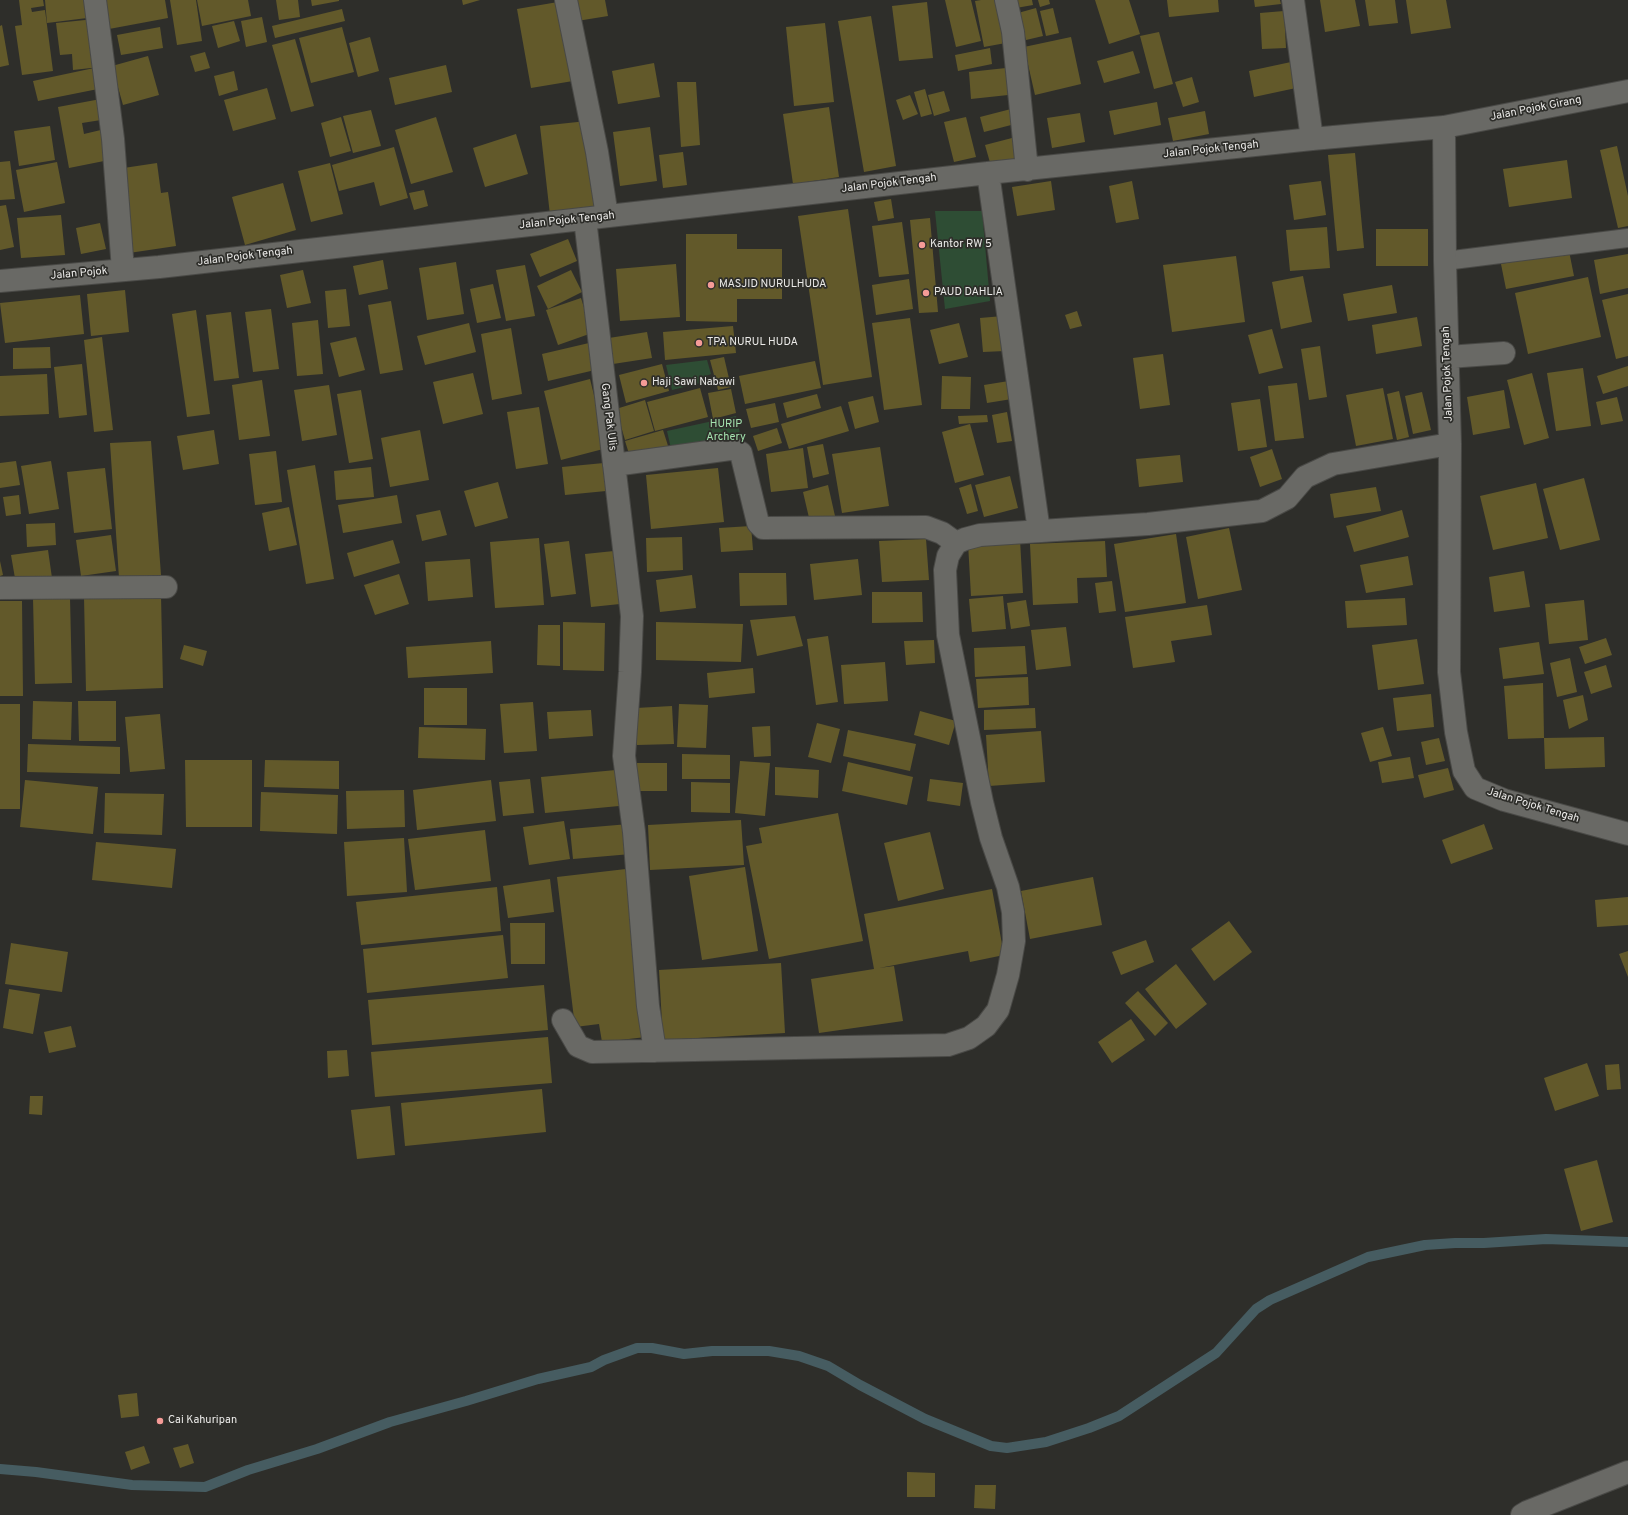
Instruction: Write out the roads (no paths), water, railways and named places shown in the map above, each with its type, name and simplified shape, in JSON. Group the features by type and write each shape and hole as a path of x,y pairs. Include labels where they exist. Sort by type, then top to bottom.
{"street":[{"path":"95,0 113,139 123,270"},
{"path":"566,0 595,145 607,216"},
{"path":"1006,0 1013,32 1027,170"},
{"path":"1293,0 1312,139"},
{"name":"Jalan Pojok Girang","path":"1444,127 1628,91"},
{"name":"Jalan Pojok Tengah","path":"159,267 988,173 1312,139 1444,127 1445,261 1450,444 1449,672 1456,732 1464,771 1475,788 1504,800 1628,834"},
{"path":"988,173 1039,531"},
{"name":"Gang Pak Ulis","path":"584,219 632,616 624,756 634,832 648,1006 655,1051"},
{"name":"Jalan Pojok","path":"0,281 159,267"},
{"path":"1448,357 1504,353"},
{"path":"563,1020 578,1046 592,1052 948,1045 969,1038 986,1026 998,1010 1008,975 1014,941 1013,912 1008,887 991,838 982,802 948,635 945,570 948,556 956,543 965,539 980,536 1148,524 1262,511 1287,498 1305,477 1333,464 1450,444"},
{"path":"614,465 730,449 736,450 741,453 758,523 763,528 926,527 942,533 956,543"},
{"path":"0,588 166,587"},
{"path":"1522,1515 1628,1472"}],"lane":[{"path":"1445,261 1628,238"}],"waterway":[{"path":"0,1469 36,1472 132,1485 205,1487 248,1470 317,1449 390,1422 538,1379 591,1367 604,1360 637,1348 652,1348 684,1354 712,1351 769,1351 799,1356 828,1366 860,1385 925,1419 991,1446 1007,1448 1046,1442 1089,1428 1119,1416 1216,1353 1256,1309 1270,1300 1368,1257 1425,1245 1455,1243 1484,1243 1546,1239 1628,1242"}],"place":[{"name":"Kantor RW 5","path":"922,245"},
{"name":"MASJID NURULHUDA","path":"711,285"},
{"name":"PAUD DAHLIA","path":"926,293"},
{"name":"TPA NURUL HUDA","path":"699,343"},
{"name":"Haji Sawi Nabawi","path":"644,383"},
{"name":"Cai Kahuripan","path":"160,1421"}],"park label":[{"name":"HURIP Archery","path":"726,431"}]}
